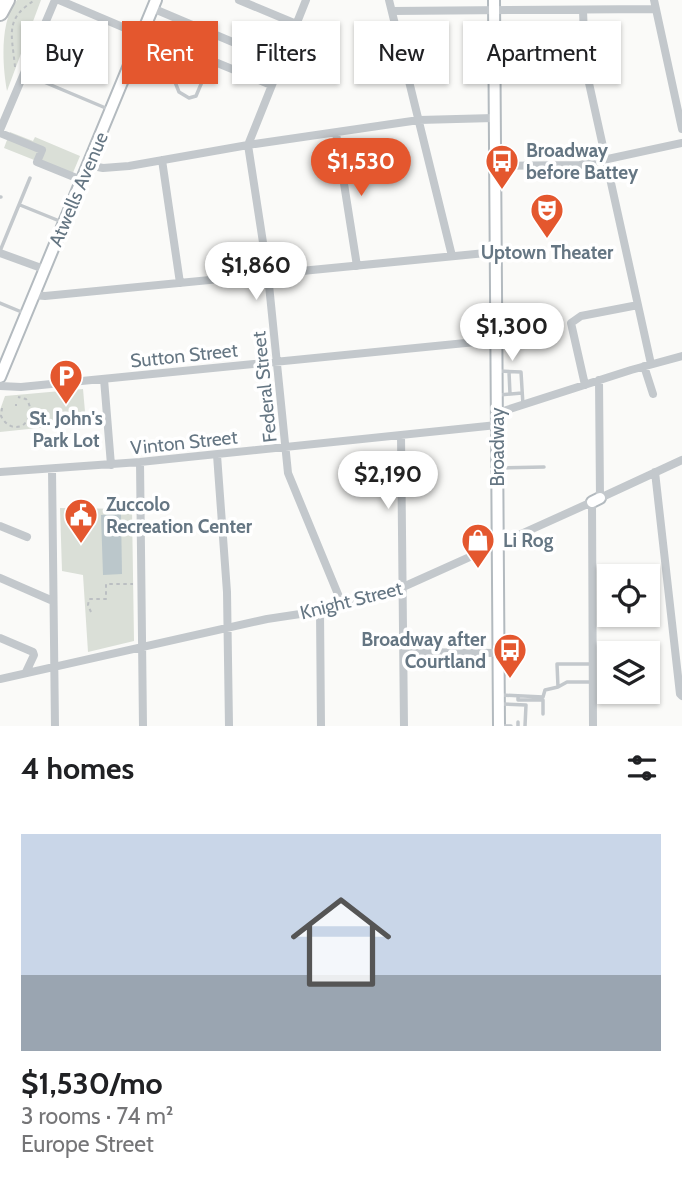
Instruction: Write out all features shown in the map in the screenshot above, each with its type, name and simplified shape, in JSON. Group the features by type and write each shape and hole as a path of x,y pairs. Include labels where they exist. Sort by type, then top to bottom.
{"highway":[{"path":"0,13 7,0"}],"main road":[{"name":"Atwells Avenue","path":"147,21 154,4"},
{"name":"Broadway","path":"494,5 499,726"},
{"name":"Atwells Avenue","path":"0,377 122,81"}],"street":[{"path":"48,21 57,0 122,27"},
{"path":"239,0 289,21"},
{"name":"Federal Street","path":"297,21 306,0"},
{"path":"389,0 395,21"},
{"path":"154,4 232,40"},
{"path":"392,11 494,5 583,10 655,5 682,129"},
{"path":"583,10 585,65 638,305 653,394"},
{"path":"218,64 271,85"},
{"path":"21,81 0,131 42,150 37,162 74,177"},
{"path":"411,84 453,256"},
{"name":"Federal Street","path":"271,85 248,145 268,275 290,481 342,604"},
{"path":"88,165 103,168 162,160 419,120 494,118"},
{"path":"336,133 357,266"},
{"path":"495,166 572,166 682,143"},
{"path":"162,160 180,283"},
{"path":"0,252 44,270"},
{"path":"33,295 45,296 496,252"},
{"path":"585,385 571,323 581,316 638,305"},
{"name":"Sutton Street","path":"0,386 21,387 496,340"},
{"path":"497,413 682,356"},
{"path":"104,379 111,465"},
{"path":"593,726 599,380"},
{"name":"Vinton Street","path":"0,472 218,455 497,425"},
{"path":"401,435 404,726"},
{"path":"218,455 229,628 229,726"},
{"name":"Knight Street","path":"0,678 320,611 403,587 682,460"},
{"path":"140,462 142,726"},
{"path":"52,469 55,726"},
{"path":"655,472 682,696"},
{"path":"0,526 27,537"},
{"path":"0,578 53,601"},
{"path":"320,611 321,726"},
{"path":"0,638 33,652 26,672"},
{"path":"404,652 499,653"}],"lane":[{"path":"48,84 110,110"},
{"path":"176,84 179,92 188,98 196,96 201,84"},
{"path":"0,252 30,178"},
{"path":"20,205 64,223"},
{"path":"0,303 26,314"},
{"path":"496,371 521,372 523,405"},
{"path":"509,372 509,394"},
{"path":"497,395 523,393"},
{"path":"497,468 544,467"},
{"path":"558,687 557,664 593,664"},
{"path":"518,702 543,697 545,690 567,682 593,682"},
{"path":"499,700 543,700 543,714"},
{"path":"499,700 526,705 524,726"},
{"path":"499,726 511,726"}],"path":[{"path":"15,66 11,23 20,9 34,0"},
{"path":"2,408 0,416 5,422 11,427 20,427 29,418 30,411 28,402 18,397"},
{"path":"0,425 5,422"},
{"path":"91,612 89,599 106,599 106,584 141,583"}],"shaded area":[{"path":"17,0 41,0 33,21 21,21 21,54 7,91 3,56 5,30 11,9"},
{"path":"10,132 33,141 35,137 80,156 72,175 4,148"},
{"path":"83,389 86,423 0,432 0,410 5,396"},
{"path":"60,508 132,509 134,641 88,652 83,575 62,571"},
{"path":"121,514 122,574 103,575 101,515"}],"place":[{"name":"Broadway before Battey","path":"502,191"},
{"name":"Uptown Theater","path":"547,240"},
{"name":"St. John's Park Lot","path":"66,406"},
{"name":"Zuccolo Recreation Center","path":"81,545"},
{"name":"Li Rog","path":"478,570"},
{"name":"Broadway after Courtland","path":"510,680"}]}
